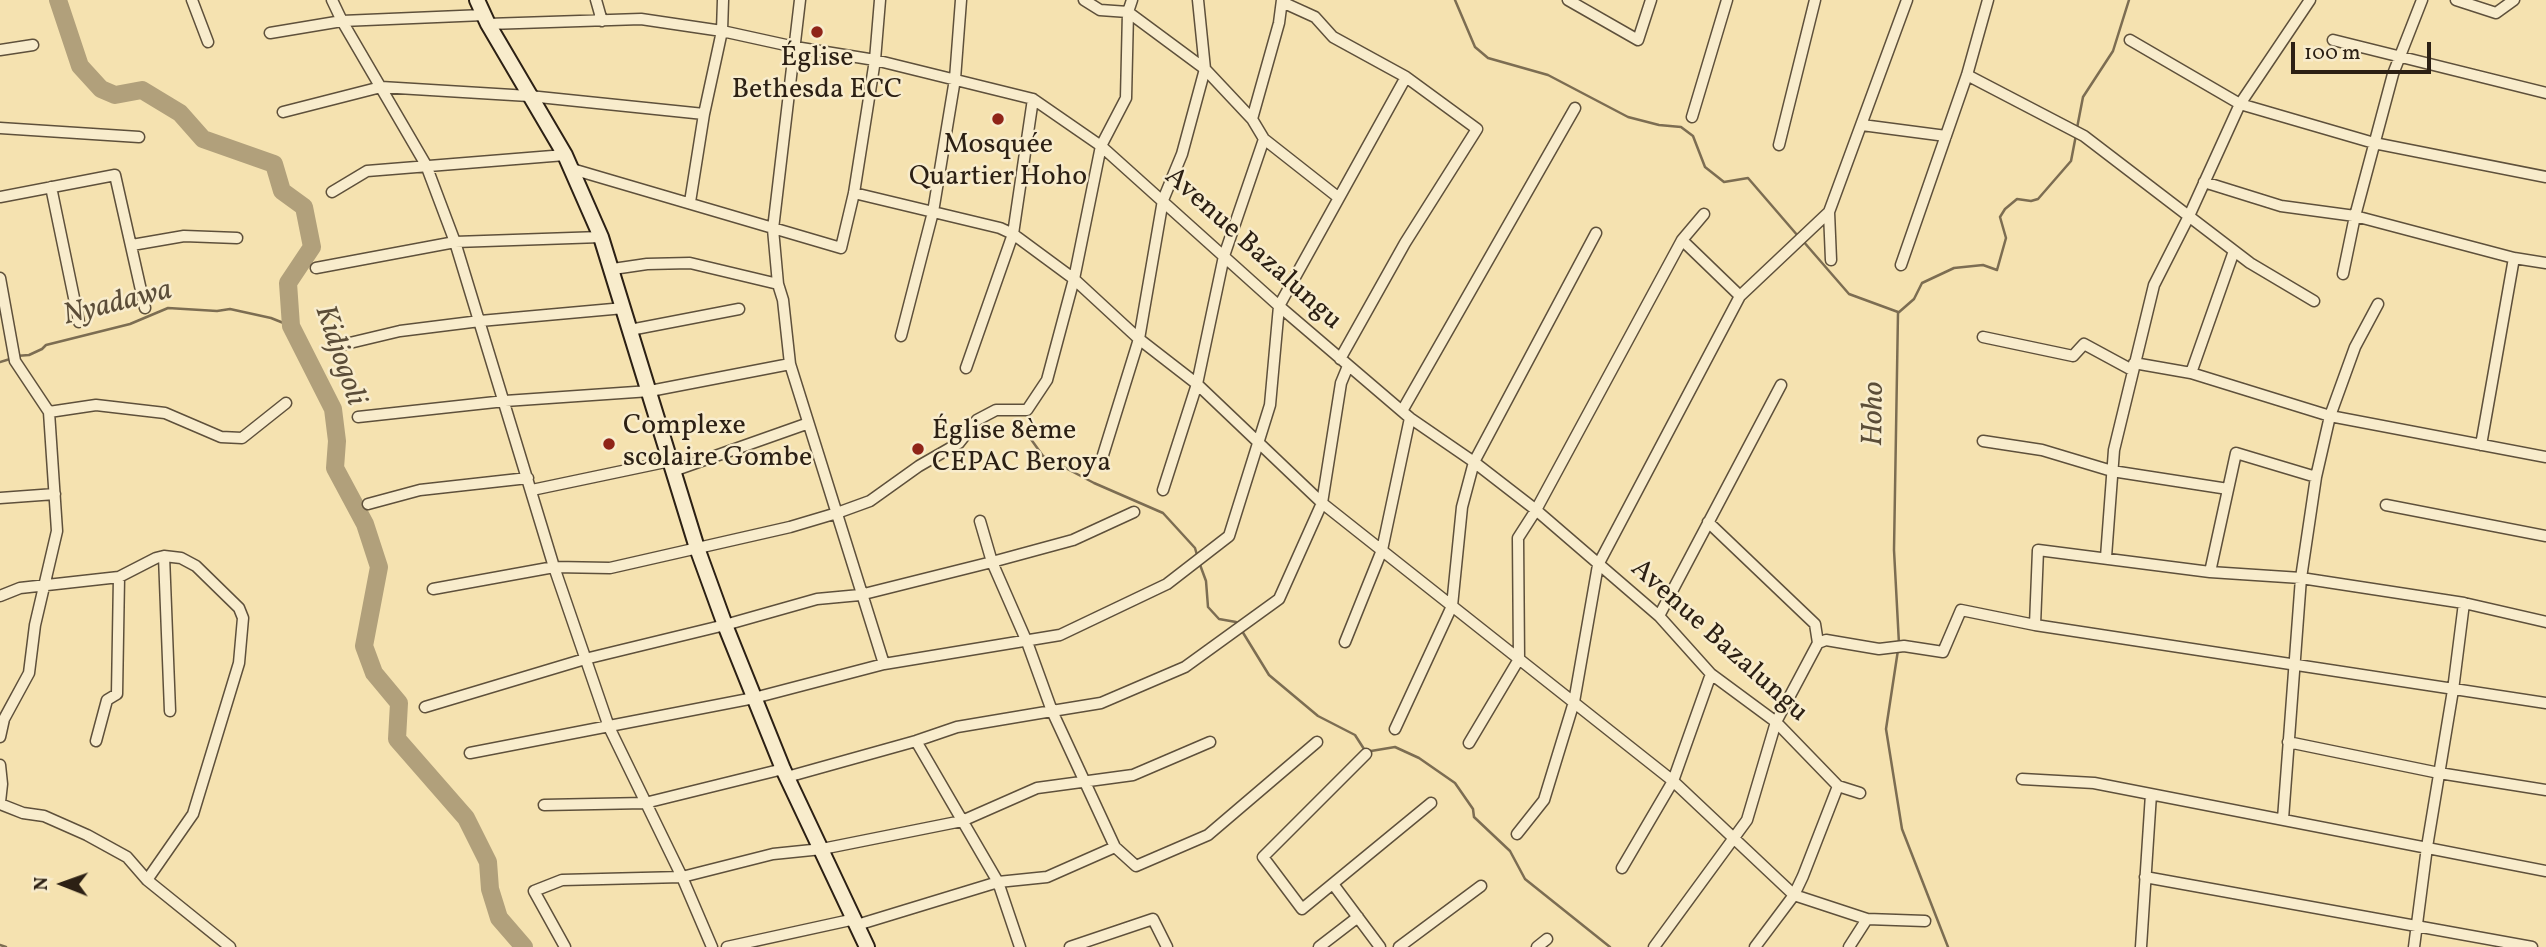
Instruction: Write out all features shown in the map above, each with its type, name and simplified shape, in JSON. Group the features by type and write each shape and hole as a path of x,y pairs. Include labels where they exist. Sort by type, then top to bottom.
{"street":[{"path":"191,0 208,42"},
{"path":"332,0 426,165 455,242 554,566 609,727 682,877 712,947"},
{"path":"477,0 529,96 565,155 601,237 613,269 696,548 785,773 867,947"},
{"path":"596,0 602,21"},
{"path":"690,202 704,114 722,31 723,0"},
{"path":"800,0 773,229 778,284 783,300 789,364 884,664"},
{"path":"572,169 841,248 854,193 875,60 880,0"},
{"path":"901,336 933,212 955,79 961,0"},
{"path":"1084,0 1100,10 1128,12 1205,69 1252,119 1264,139 1339,198"},
{"path":"433,589 554,566 610,568 790,527 837,513 870,501 919,466 959,443 977,420 996,410 1027,410 1047,380 1074,279 1101,146 1126,98 1128,12 1132,0"},
{"path":"1103,455 1139,339 1163,200 1182,154 1205,69 1198,0"},
{"path":"1568,0 1638,40 1651,0"},
{"path":"1692,117 1727,0"},
{"path":"1779,145 1815,0"},
{"path":"1831,260 1829,212 1907,0"},
{"path":"1901,265 1967,75 1988,0"},
{"path":"2106,557 2114,450 2154,285 2240,104 2311,0"},
{"path":"2343,274 2374,143 2400,57 2422,0"},
{"path":"2456,0 2497,13 2514,0"},
{"path":"544,805 645,803 785,773 916,741 957,727 1101,703 1185,667 1279,599 1322,503 1344,363 1405,243 1477,129 1406,77 1333,37 1315,16 1282,1 1279,23 1252,119"},
{"name":"Avenue Bazalungu","path":"271,33 342,21 641,19 722,31 795,47 875,60 1033,99 1101,146 1279,306 1406,415 1474,462 1536,510 1659,616 1711,674 1776,722 1838,786 1860,793"},
{"path":"2130,40 2240,104 2374,143 2546,177"},
{"path":"2333,40 2546,93"},
{"path":"0,50 33,45"},
{"path":"1967,75 2084,136 2250,263 2314,301"},
{"path":"470,753 754,698 884,664 1060,635 1167,584 1230,536 1270,405 1279,306 1406,77"},
{"path":"283,112 381,87 529,96 704,114"},
{"path":"966,368 1013,234 1033,99"},
{"path":"1346,642 1382,550 1406,415 1575,108"},
{"path":"1862,125 1946,136"},
{"path":"0,128 139,137"},
{"path":"1163,490 1197,384 1224,256 1264,139"},
{"path":"332,192 367,171 565,155"},
{"path":"0,197 115,175 145,309"},
{"path":"2204,182 2281,206 2355,216 2514,258 2546,263"},
{"path":"51,187 79,323"},
{"path":"854,193 1000,228 1013,234 1074,279 1139,339 1197,384 1322,503 1673,781 1794,895 1867,919 1925,921"},
{"path":"1517,834 1544,800 1574,702 1598,565 1740,296 1829,212"},
{"path":"1469,743 1519,659 1518,538 1536,510 1682,240 1704,214"},
{"path":"1395,729 1452,606 1462,507 1474,462 1596,233"},
{"path":"132,245 184,236 237,238"},
{"path":"316,268 455,242 601,237"},
{"path":"1682,240 1740,296"},
{"path":"2191,373 2234,251"},
{"path":"2481,445 2514,258"},
{"path":"613,269 647,264 690,263 778,284"},
{"path":"0,278 4,320 14,357 49,412 57,531 35,625 29,673 4,719 0,737"},
{"path":"2283,819 2301,578 2316,477 2330,416 2355,347 2378,304"},
{"path":"337,346 400,331 624,308"},
{"path":"630,330 739,309"},
{"path":"1983,337 2073,356 2084,345 2133,367 2191,373 2330,416 2546,457"},
{"path":"358,417 505,401 650,391 789,364"},
{"path":"1659,616 1781,385"},
{"path":"49,412 96,405 165,413 220,438 242,438 286,403"},
{"path":"532,490 672,466 806,424"},
{"path":"1983,441 2042,450 2112,471 2228,489"},
{"path":"2210,572 2236,453 2316,477"},
{"path":"368,504 420,490 528,478"},
{"path":"0,498 55,494"},
{"path":"2386,505 2546,536"},
{"path":"425,707 585,659 725,625 817,599 860,595 1073,540 1134,512"},
{"path":"980,521 992,562 1027,642 1052,711 1115,847 1136,866 1208,835 1317,742"},
{"path":"1654,947 1747,820 1776,722 1818,643 1815,624 1708,522"},
{"path":"2035,625 2038,550 2210,572 2301,578 2464,603 2546,622"},
{"path":"0,596 20,588 119,577 163,556 181,558 196,566 239,608 243,618 239,663 193,814 147,880"},
{"path":"163,556 170,711"},
{"path":"96,741 107,700 117,694 119,577"},
{"path":"2414,947 2464,603"},
{"path":"1818,643 1826,640 1879,649 1900,646 1943,652 1961,610 2035,625 2546,704"},
{"path":"1622,868 1673,781 1711,674"},
{"path":"916,741 998,883 1020,947"},
{"path":"565,947 534,891 562,880 682,877 773,854 822,849 962,821 1037,788 1133,775 1210,742"},
{"path":"2288,742 2439,773 2546,790"},
{"path":"1366,754 1263,857 1302,909 1431,803"},
{"path":"0,765 0,803 23,813 44,816 127,857 147,880 230,947"},
{"path":"2022,779 2094,783 2546,871"},
{"path":"1755,947 1794,895 1838,786"},
{"path":"2141,947 2151,794"},
{"path":"727,947 856,922 998,883 1047,877 1115,847"},
{"path":"2145,877 2532,947"},
{"path":"1333,884 1380,947"},
{"path":"1399,947 1481,886"},
{"path":"1320,947 1358,917"},
{"path":"1070,947 1153,919 1167,947"},
{"path":"1849,947 1867,919"},
{"path":"1537,947 1547,939"}],"waterway":[{"name":"Kidjogoli","path":"58,0 80,66 101,89 115,95 142,90 180,113 203,139 274,164 282,191 304,207 312,247 288,283 291,326 333,409 337,441 335,468 365,524 379,567 364,646 374,673 399,703 397,739 466,818 488,862 490,889 499,918 524,947"},
{"path":"1455,0 1475,47 1488,58 1548,75 1628,117 1659,125 1681,127 1693,136 1705,167 1724,182 1748,178 1798,236"},
{"name":"Hoho","path":"2077,128 2083,97 2113,51 2129,0"},
{"name":"Hoho","path":"1899,644 1894,550 1898,313 1914,299 1922,283 1954,268 1983,265 1997,270 2006,238 2000,217 2017,199 2038,199 2071,161 2076,135"},
{"path":"1803,241 1849,294 1898,312"},
{"name":"Nyadawa","path":"16,356 29,355 46,345 130,324 168,308 217,311 230,309 271,318 291,326"},
{"name":"Nyadawa","path":"0,362 10,359"},
{"path":"1020,424 1043,456 1094,483 1163,513 1195,548 1197,555"},
{"path":"1199,562 1206,581 1208,607 1219,619 1236,622 1238,625"},
{"path":"1242,631 1269,675 1318,716 1355,735 1364,749 1371,751 1395,747 1419,758 1455,783 1473,809 1474,817 1510,851 1525,879 1610,947"},
{"name":"Hoho","path":"1898,650 1886,729 1902,829 1948,947"},
{"path":"0,945 6,947"}],"place":[{"name":"Église Bethesda ECC","path":"817,32"},
{"name":"Mosquée Quartier Hoho","path":"998,119"},
{"name":"Complexe scolaire Gombe","path":"609,444"},
{"name":"Église 8ème CEPAC Beroya","path":"918,449"}]}
